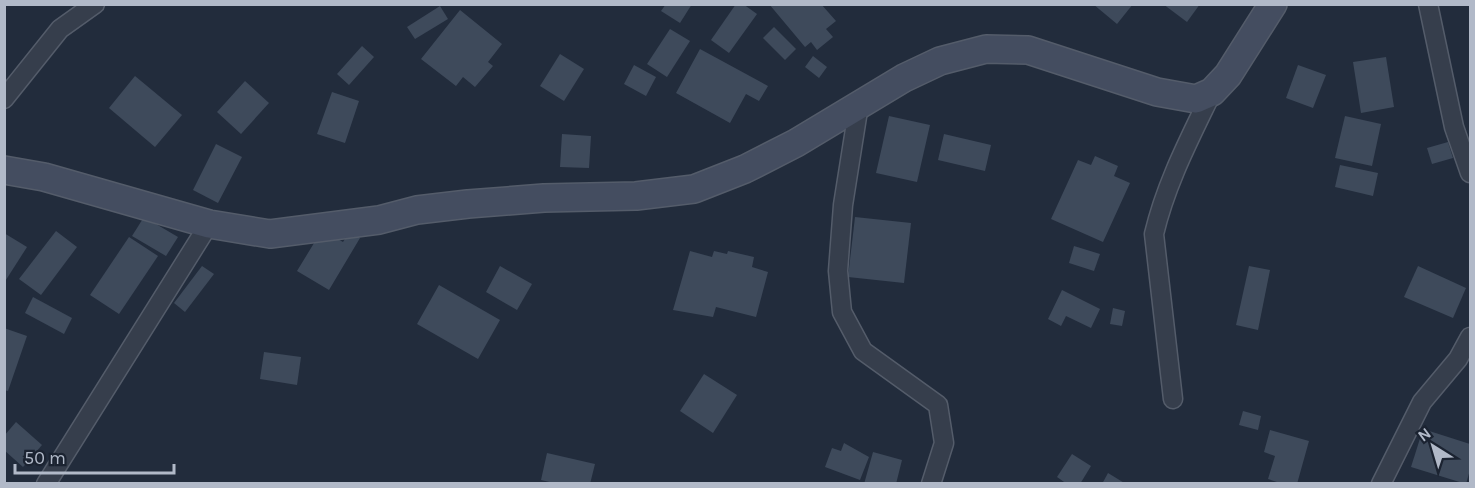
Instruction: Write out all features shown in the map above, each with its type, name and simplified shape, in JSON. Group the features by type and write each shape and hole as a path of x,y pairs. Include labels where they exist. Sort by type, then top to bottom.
{"street":[{"path":"4,99 60,29 95,4"},
{"path":"1173,399 1154,234 1160,210 1184,149 1212,92 1228,75 1273,4"},
{"path":"1428,4 1454,127 1470,173"},
{"path":"4,170 44,177 209,224 270,234 379,220 417,210 544,198 636,196 694,189 745,170 796,143 904,78 940,61 986,50 1028,50 1182,98 1196,99 1212,92"},
{"path":"859,104 843,205 838,272 842,312 863,351 939,405 944,443 931,483"},
{"path":"46,483 209,224"},
{"path":"1381,483 1422,402 1458,359 1470,337"}],"building":[{"path":"666,4 692,4 680,23 661,11"},
{"path":"736,4 743,4 757,14 729,53 711,40"},
{"path":"769,4 821,4 836,21 826,29 833,37 817,50 811,42 805,47"},
{"path":"1093,4 1133,4 1117,24"},
{"path":"1163,4 1200,4 1187,22"},
{"path":"440,6 448,19 415,39 407,27"},
{"path":"460,10 502,44 488,62 493,66 475,87 463,77 456,86 421,59"},
{"path":"774,27 796,49 785,60 763,38"},
{"path":"670,29 690,41 667,77 647,64"},
{"path":"362,46 374,57 349,85 337,74"},
{"path":"700,49 768,86 759,101 746,94 730,123 676,93"},
{"path":"560,54 584,69 564,101 540,86"},
{"path":"813,56 827,67 819,78 805,67"},
{"path":"1386,57 1394,107 1361,113 1353,62"},
{"path":"634,65 656,77 646,96 624,84"},
{"path":"1298,65 1326,75 1313,108 1286,98"},
{"path":"135,76 182,115 155,147 109,108"},
{"path":"245,81 269,103 241,134 217,112"},
{"path":"332,92 359,101 345,143 317,134"},
{"path":"889,116 930,125 917,182 876,173"},
{"path":"1345,116 1381,124 1372,166 1335,158"},
{"path":"562,134 591,136 589,168 560,167"},
{"path":"944,134 991,145 985,171 938,160"},
{"path":"1448,142 1453,158 1432,164 1427,148"},
{"path":"216,144 242,157 218,203 193,190"},
{"path":"1095,156 1118,166 1114,176 1130,183 1103,242 1051,219 1078,160 1091,165"},
{"path":"1340,165 1378,173 1373,196 1335,187"},
{"path":"144,217 178,237 166,256 132,236"},
{"path":"855,217 911,223 904,283 848,277"},
{"path":"322,230 343,242 350,231 360,238 329,290 297,271"},
{"path":"56,231 77,247 41,295 19,279"},
{"path":"4,233 27,247 4,283"},
{"path":"129,237 158,256 119,314 90,295"},
{"path":"1074,246 1100,254 1094,271 1069,263"},
{"path":"690,251 712,257 714,251 727,254 728,251 754,257 752,267 768,272 756,317 716,307 713,317 673,310"},
{"path":"202,266 214,274 185,312 174,303"},
{"path":"500,266 532,284 517,310 486,292"},
{"path":"1249,266 1270,270 1258,330 1236,325"},
{"path":"1418,266 1466,288 1453,318 1404,297"},
{"path":"439,285 500,320 478,359 417,324"},
{"path":"1062,290 1100,309 1091,328 1066,316 1061,326 1048,319"},
{"path":"33,297 72,318 64,334 25,313"},
{"path":"1113,308 1125,311 1122,326 1110,324"},
{"path":"4,328 27,336 8,391 4,390"},
{"path":"264,352 301,357 297,385 260,379"},
{"path":"704,374 737,395 713,433 680,411"},
{"path":"1243,411 1261,416 1258,430 1239,425"},
{"path":"16,422 42,445 23,467 4,450 4,436"},
{"path":"1423,429 1470,444 1470,470 1466,484 1411,467"},
{"path":"1270,430 1309,441 1297,484 1283,484 1268,479 1275,456 1264,452"},
{"path":"844,443 869,457 860,480 825,467 832,448 841,451"},
{"path":"873,452 902,460 896,484 864,484"},
{"path":"547,453 595,464 590,484 558,484 541,480"},
{"path":"1072,454 1091,466 1080,484 1067,484 1057,477"},
{"path":"1108,473 1126,484 1102,484"}]}
